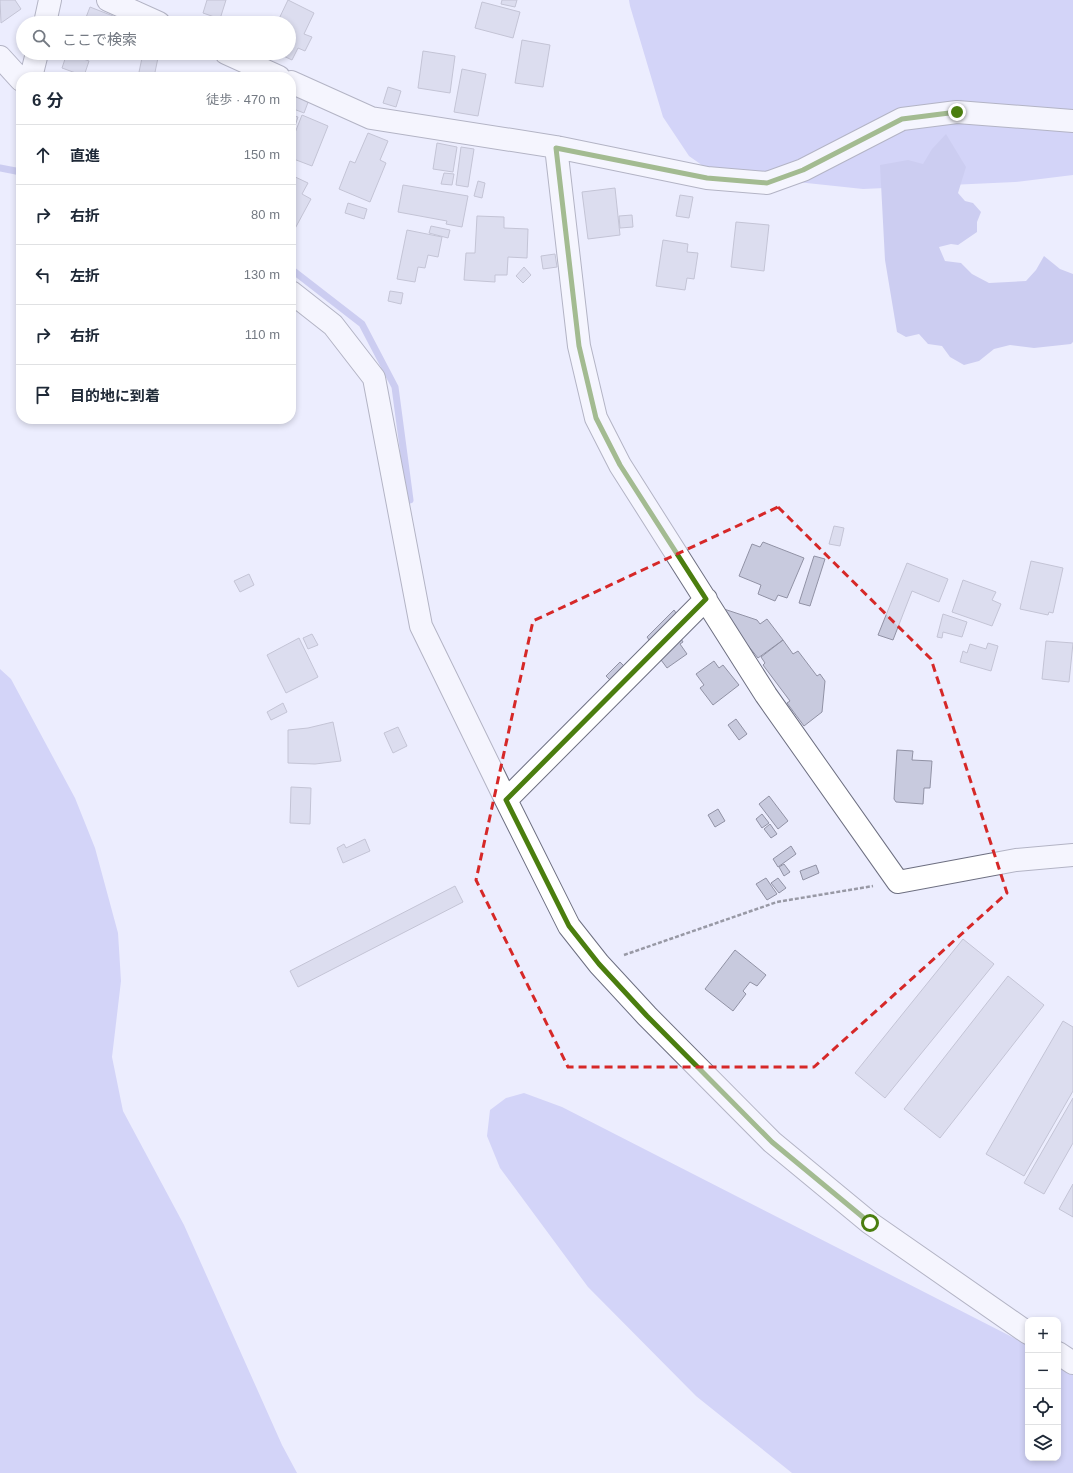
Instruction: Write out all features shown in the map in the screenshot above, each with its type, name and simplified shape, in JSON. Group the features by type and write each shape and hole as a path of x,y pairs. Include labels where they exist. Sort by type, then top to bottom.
{"street":[{"path":"47,16 50,0"},
{"path":"108,0 143,16"},
{"path":"0,57 16,75"},
{"path":"32,72 35,60"},
{"path":"241,60 268,72"},
{"path":"296,84 371,118 556,148 707,178 767,183 803,170 902,119 957,112 1073,121"},
{"path":"556,148 579,346 596,418 620,465 766,695 898,882 1016,860 1073,855"},
{"path":"296,296 333,325 374,378 421,626 569,926 599,964 647,1016 772,1142 870,1223 1025,1330"},
{"path":"506,800 706,599"},
{"path":"1061,1355 1073,1363"}],"path":[{"path":"599,964 777,902 898,882"}],"highlighted area":[{"path":"778,507 931,659 1007,893 814,1067 568,1067 476,880 533,621"}],"shaded area":[{"path":"629,0 1073,0 1073,175 1015,182 863,189 713,173 689,156 663,117"},
{"path":"946,134 966,167 958,193 965,201 973,203 981,212 977,222 977,232 958,245 951,244 939,247 945,261 961,263 972,274 989,283 1026,281 1036,270 1044,256 1060,269 1073,274 1073,342 1071,344 1034,348 1010,345 994,349 979,361 964,365 950,357 942,346 928,344 919,334 906,337 897,332 885,260 880,165 908,160 923,164 932,149"},
{"path":"0,669 11,679 75,798 95,848 118,933 121,981 112,1057 123,1111 184,1225 282,1445 297,1473 0,1473"},
{"path":"524,1093 562,1107 1025,1343 1025,1461 1061,1461 1061,1362 1073,1368 1073,1473 792,1473 696,1396 588,1287 500,1168 487,1136 490,1110 506,1098"}],"building":[{"path":"0,0 15,0 21,9 1,23"},
{"path":"207,0 226,0 221,16 212,16 203,13"},
{"path":"288,0 314,13 304,34 312,37 305,51 298,48 296,52 296,16 280,16"},
{"path":"502,0 517,0 515,7 501,4"},
{"path":"482,2 520,12 513,38 475,28"},
{"path":"90,7 113,16 87,16"},
{"path":"522,40 550,45 543,87 515,83"},
{"path":"423,51 455,56 450,93 418,88"},
{"path":"65,60 89,61 85,72 73,72 62,68"},
{"path":"142,60 158,60 155,72 139,72"},
{"path":"462,69 486,74 478,116 454,112"},
{"path":"388,87 401,91 396,107 383,103"},
{"path":"296,91 310,97 304,113 296,110"},
{"path":"302,115 328,126 312,166 296,160 296,130"},
{"path":"368,133 388,141 380,160 386,163 370,202 339,189 350,161 355,163"},
{"path":"437,143 457,147 453,172 433,169"},
{"path":"461,147 474,149 468,187 456,185"},
{"path":"444,173 454,174 452,185 441,184"},
{"path":"296,177 308,183 302,194 311,199 296,227"},
{"path":"478,181 485,183 482,198 474,196"},
{"path":"403,185 468,196 462,227 446,224 447,221 398,212"},
{"path":"615,188 620,235 588,239 582,192"},
{"path":"680,195 693,197 689,218 676,216"},
{"path":"348,203 367,209 364,219 345,213"},
{"path":"632,215 633,227 620,228 619,216"},
{"path":"477,216 504,217 504,228 528,229 527,258 508,257 507,275 495,275 495,282 464,280 466,253 475,253"},
{"path":"736,222 769,225 764,271 731,267"},
{"path":"431,226 450,230 448,238 429,233"},
{"path":"407,230 442,237 438,257 428,255 425,268 418,267 415,282 397,279"},
{"path":"663,240 688,244 687,252 698,253 694,279 687,278 685,290 656,286"},
{"path":"555,254 557,267 543,269 541,256"},
{"path":"524,267 531,275 523,283 516,276"},
{"path":"390,291 403,293 401,304 388,301"},
{"path":"834,526 844,528 840,546 829,544"},
{"path":"763,542 804,558 787,598 778,595 775,601 758,594 761,585 739,576 752,544 760,547"},
{"path":"814,556 825,559 810,606 799,603"},
{"path":"1031,561 1063,568 1053,613 1049,612 1048,615 1020,609"},
{"path":"907,563 948,579 939,602 912,591 893,640 878,635"},
{"path":"249,574 254,585 240,592 234,581"},
{"path":"963,580 996,592 992,600 1001,604 992,626 952,612"},
{"path":"724,609 757,620 760,624 767,619 783,640 758,658 721,612"},
{"path":"674,610 683,623 675,629 683,642 680,644 687,654 667,668 650,645 652,644 647,637"},
{"path":"943,614 967,622 962,637 943,632 942,638 937,637"},
{"path":"312,634 318,645 308,649 303,638"},
{"path":"299,638 318,677 286,693 267,655"},
{"path":"783,640 793,654 798,651 817,676 820,674 825,681 822,712 804,726 787,703 790,701 763,665 765,663 761,657"},
{"path":"1046,641 1073,643 1069,682 1042,679"},
{"path":"988,643 998,646 991,671 960,662 963,651 967,653 970,644 986,649"},
{"path":"714,661 719,668 723,665 739,685 713,705 700,688 704,685 696,674"},
{"path":"620,662 636,678 622,692 606,676"},
{"path":"283,703 287,712 271,720 267,712"},
{"path":"736,719 747,734 739,740 728,725"},
{"path":"333,722 341,761 315,764 288,763 288,730 308,728"},
{"path":"398,727 407,746 393,753 384,733"},
{"path":"897,750 913,751 912,760 932,761 930,788 924,788 923,804 896,802 894,799"},
{"path":"291,787 311,788 310,824 290,823"},
{"path":"769,796 788,821 778,829 759,804"},
{"path":"718,809 725,821 715,827 708,815"},
{"path":"762,814 769,823 762,828 756,819"},
{"path":"770,824 777,834 771,838 764,829"},
{"path":"365,839 370,851 343,863 337,848 344,844 346,848"},
{"path":"791,846 796,854 778,867 773,859"},
{"path":"784,864 790,872 784,876 779,867"},
{"path":"816,865 819,873 803,880 800,871"},
{"path":"766,878 777,894 767,900 756,884"},
{"path":"778,878 786,888 779,893 771,883"},
{"path":"455,886 463,902 298,987 290,971"},
{"path":"963,939 994,964 885,1098 855,1073"},
{"path":"735,950 766,975 757,986 750,982 743,991 746,994 733,1011 705,989"},
{"path":"1008,976 1044,1005 940,1138 904,1109"},
{"path":"1063,1021 1073,1027 1073,1091 1024,1176 986,1154"},
{"path":"1073,1098 1073,1143 1044,1194 1024,1183"},
{"path":"1073,1184 1073,1217 1059,1209"}],"waterway":[{"path":"0,168 16,171"},
{"path":"296,273 362,324 395,387 410,500"}],"route":[{"path":"870,1223 772,1142 647,1016 599,964 569,926 506,800 706,599 620,465 596,418 579,346 556,148 707,178 767,183 803,170 902,119 957,112"}]}
